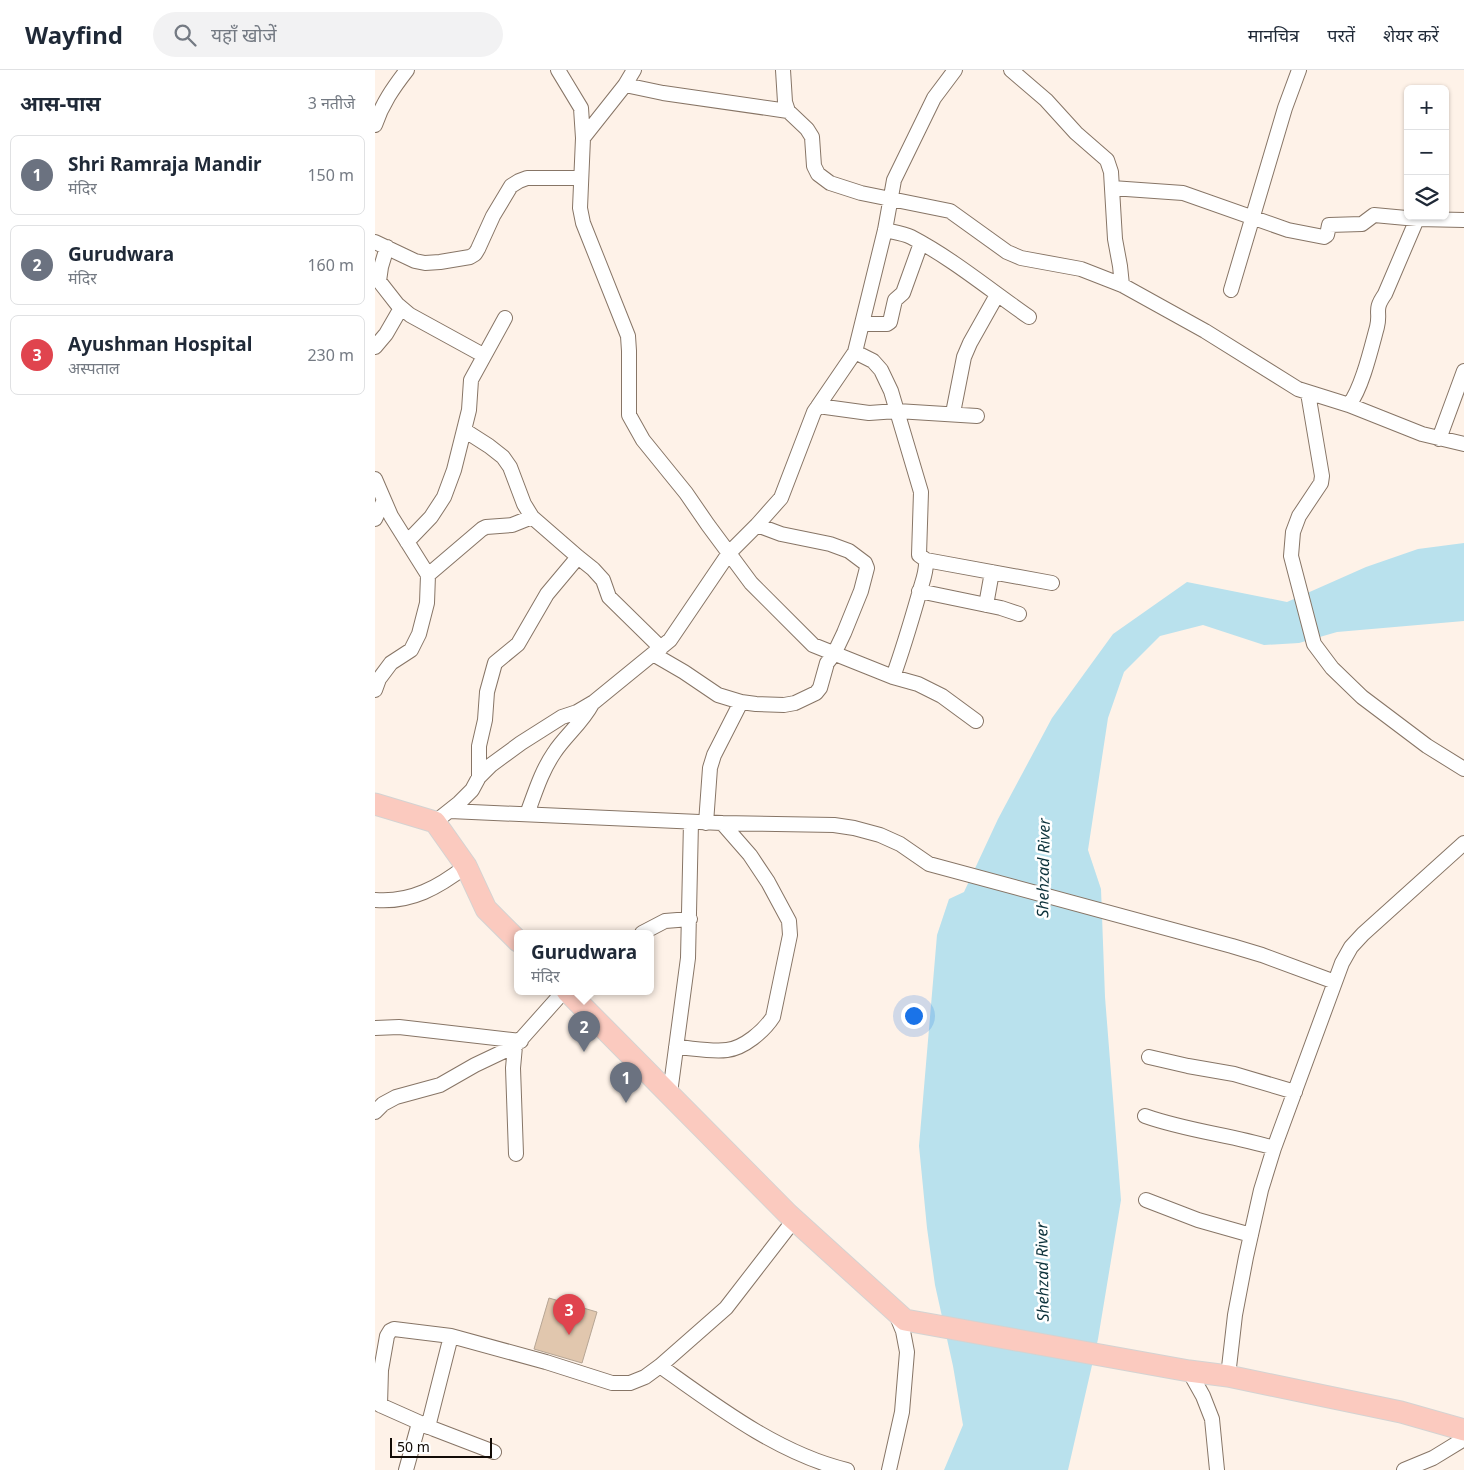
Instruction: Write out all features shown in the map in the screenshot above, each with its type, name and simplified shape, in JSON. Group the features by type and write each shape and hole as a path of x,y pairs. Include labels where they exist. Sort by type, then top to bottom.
{"main road":[{"path":"375,804 442,816 486,909 514,937"},
{"path":"570,995 670,1093 794,1220 899,1315 1104,1356 1228,1376 1401,1412 1464,1430"}],"street":[{"path":"375,125 385,101 407,70"},
{"path":"558,70 581,108 583,138 581,208 583,223 628,336 629,416 643,440 686,493 751,582 813,646 893,677 918,684 942,696 976,721"},
{"path":"583,138 625,85 634,70"},
{"path":"783,70 785,102 788,111 807,129 812,137 813,166 818,174 830,182 853,190 950,211 1007,252 1021,258 1081,269 1122,285 1205,331 1298,390 1349,405 1422,434 1464,444"},
{"path":"442,816 472,790 479,777 491,765 562,717 577,712 594,702 670,640 729,553 781,498 814,412 855,352 885,230 894,180 934,98 955,70"},
{"path":"1011,70 1046,100 1076,133 1107,160 1111,172 1115,239 1122,285"},
{"path":"1231,290 1285,108 1299,70"},
{"path":"625,85 663,93 788,111"},
{"path":"483,355 410,315 401,308 379,281 381,244 415,261 425,263 465,259 475,254 511,186 527,178 581,178"},
{"path":"1112,188 1176,191 1288,230 1324,237 1327,235 1329,225 1362,224 1374,215 1404,218"},
{"path":"1349,405 1357,392 1378,324 1378,304 1385,294 1417,220"},
{"path":"1449,220 1464,220"},
{"path":"885,230 909,236 921,243 975,276 1029,317"},
{"path":"863,324 887,324 890,322 895,300 903,293 921,243"},
{"path":"953,413 965,357 970,343 997,294"},
{"path":"375,347 386,334 401,308"},
{"path":"407,542 431,517 444,497 454,470 469,410 471,380 505,318"},
{"path":"855,352 873,361 881,370 891,391 921,492 919,555 926,560 1052,583"},
{"path":"1439,438 1464,370"},
{"path":"1309,393 1322,476 1321,483 1299,516 1293,532 1291,556 1314,644 1332,668 1362,697 1427,746 1464,769"},
{"path":"818,406 869,413 897,411 977,416"},
{"path":"464,430 489,446 507,462 524,504 532,517 593,569 603,580 609,597 657,651 718,695 741,702 756,704 783,705 795,703 816,693 820,688 827,663 834,654 861,591 867,568 865,563 849,551 830,544 781,534 757,525"},
{"path":"375,479 391,516 428,575 427,603 419,634 411,650 391,663 379,679 375,690"},
{"path":"375,519 385,500"},
{"path":"428,575 482,529 512,525 532,517"},
{"path":"479,777 479,746 485,720 487,692 495,663 518,644 547,594 578,557"},
{"path":"893,677 927,569 926,560"},
{"path":"985,605 992,572"},
{"path":"919,590 1019,614"},
{"path":"527,814 541,775 554,752 586,716 594,702"},
{"path":"706,823 710,768 714,755 741,702"},
{"path":"442,816 527,814 706,823 834,825 854,828 880,835 900,844 929,864 1262,955 1335,982"},
{"path":"670,1093 688,958 691,822"},
{"path":"676,1047 727,1050 745,1044 769,1024 773,1017 789,935 789,921 768,882 750,855 722,823"},
{"path":"1228,1376 1235,1316 1261,1190 1274,1148 1342,963 1351,947 1363,934 1464,843"},
{"path":"375,900 406,899 445,882 466,866"},
{"path":"648,930 665,921 690,919"},
{"path":"375,1112 383,1104 396,1097 440,1085 518,1044 562,995"},
{"path":"375,1028 399,1027 518,1044"},
{"path":"516,1154 513,1068 518,1044"},
{"path":"1149,1057 1234,1074 1295,1092"},
{"path":"1145,1116 1179,1126 1252,1141 1274,1148"},
{"path":"1146,1200 1198,1220 1251,1235"},
{"path":"494,1452 378,1407 381,1370 387,1336 390,1331 394,1329 451,1336 611,1382 631,1383 645,1377 660,1366 726,1308 794,1220"},
{"path":"889,1470 902,1412 907,1352 899,1315"},
{"path":"407,1470 451,1336"},
{"path":"660,1366 766,1437 804,1456 847,1470"},
{"path":"1189,1371 1203,1396 1212,1419 1217,1470"},
{"path":"1404,1470 1433,1458 1464,1439"}],"water":[{"name":"Shehzad River","path":"1464,543 1464,621 1337,632 1299,643 1264,645 1203,625 1160,636 1124,672 1108,718 1088,850 1101,889 1105,997 1121,1200 1098,1339 1068,1470 944,1470 963,1425 953,1366 935,1285 919,1146 937,935 949,899 964,892 998,819 1052,718 1113,634 1187,582 1287,602 1366,567 1418,549"}],"building":[{"path":"549,1298 597,1312 582,1363 534,1349"}],"place":[{"name":"Gurudwara","path":"584,1052"},
{"name":"Shri Ramraja Mandir","path":"626,1103"},
{"name":"Ayushman Hospital","path":"569,1335"}]}
